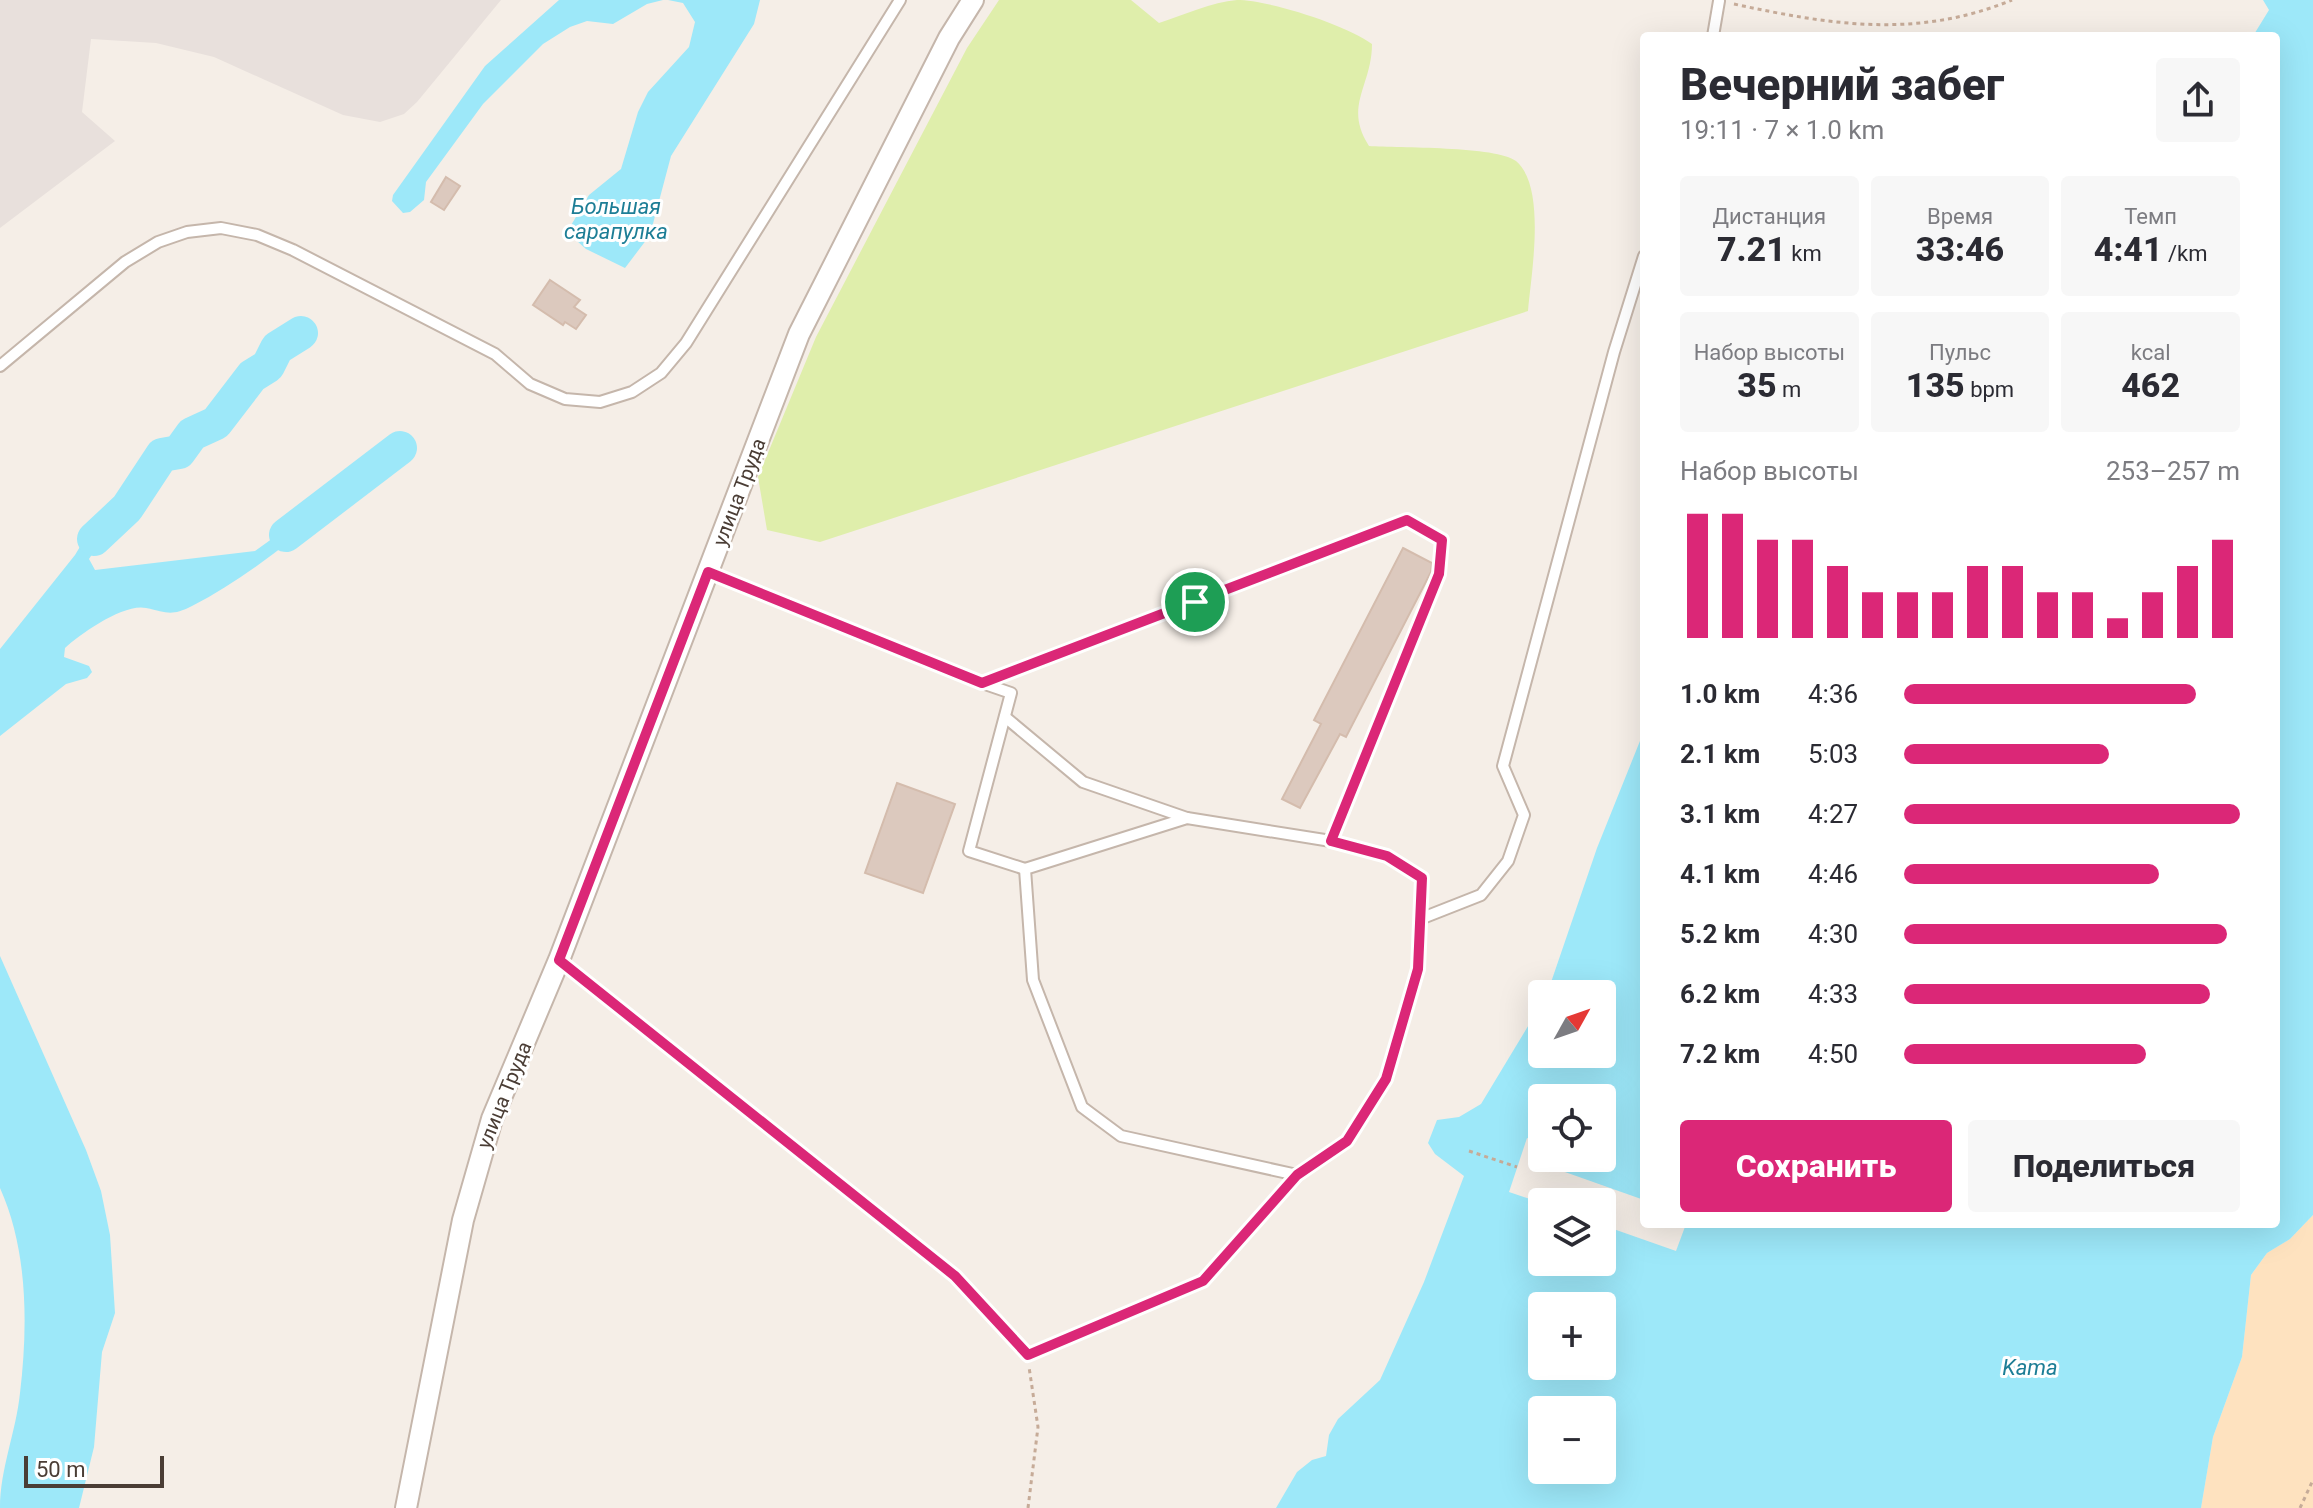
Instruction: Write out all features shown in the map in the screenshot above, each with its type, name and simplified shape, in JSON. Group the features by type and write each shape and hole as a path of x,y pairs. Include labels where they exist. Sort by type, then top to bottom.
{"street":[{"name":"улица Труда","path":"406,1508 476,1167 492,1119 559,960 799,334 949,38 973,0"}],"lane":[{"path":"0,366 125,262 158,242 187,232 221,228 257,235 293,250 495,354 530,384 565,399 600,402 632,392 661,373 686,343 900,0"},
{"path":"1714,32 1719,1"},
{"path":"1420,919 1481,895 1508,861 1514,845 1524,815 1503,766 1614,352 1640,269"},
{"path":"982,683 1407,520 1442,540 1439,574 1331,841"},
{"path":"708,572 1011,693 969,851 1025,869 1187,818"},
{"path":"559,960 955,1276 1028,1355 1203,1281 1297,1175 1347,1141 1386,1079 1418,969 1422,878 1387,856 1331,841 1187,818 1083,782 1005,717"},
{"path":"1025,869 1033,980 1082,1107 1121,1136 1297,1175"}],"path":[{"path":"1719,1 1845,26 1886,26 1958,18 2012,0"},
{"path":"1469,1151 1517,1167"},
{"path":"1028,1355 1038,1427 1028,1508"},
{"path":"2300,1508 2313,1480"}],"shaded area":[{"path":"0,0 501,0 417,102 404,114 380,122 343,115 214,57 156,43 91,39 82,112 115,141 0,228"}],"green space":[{"path":"999,0 1131,0 1159,23 1218,3 1251,1 1307,15 1345,29 1372,44 1358,119 1369,146 1489,153 1516,161 1526,173 1535,232 1528,311 820,542 767,530 758,477 816,337 967,48"}],"sand":[{"path":"2313,1215 2313,1508 2201,1508 2213,1437 2242,1357 2251,1275 2267,1253 2290,1239"}],"water":[{"path":"559,0 663,0 647,4 613,24 587,21 570,27 543,44 483,104 426,182 424,200 410,212 403,213 392,201 393,195 485,66"},
{"name":"Большая сарапулка","path":"668,0 760,0 754,24 671,156 650,235 625,268 586,249 567,232 589,195 621,169 638,112 648,92 689,47 695,22 683,3"},
{"name":"Kama","path":"2263,0 2313,0 2313,1215 2290,1239 2267,1253 2251,1275 2242,1357 2213,1437 2201,1508 1276,1508 1297,1472 1312,1460 1326,1456 1329,1435 1338,1419 1380,1380 1424,1282 1464,1176 1435,1154 1428,1143 1437,1120 1459,1117 1481,1104 1528,1026 1528,1068 1616,1068 1616,980 1552,980 1597,848 1640,741 1640,1228 2280,1228 2280,32 2255,32 2269,10"},
{"path":"319,505 329,510 263,561 210,596 173,613 146,608 126,610 81,635 65,648 64,657 89,666 92,672 87,678 66,684 0,736 0,649 75,555 90,530 116,509 135,506 130,516 109,528 89,559 95,570 255,551"},
{"path":"0,956 86,1150 101,1191 110,1235 115,1313 102,1352 94,1447 79,1508 0,1508 20,1393 25,1315 21,1262 0,1188"}],"pier":[{"path":"1527,1138 1528,1172 1565,1172 1610,1188 1528,1188 1528,1198 1509,1192"},
{"path":"1616,1190 1640,1199 1640,1228 1685,1228 1676,1251 1616,1230"}],"building":[{"path":"446,177 460,186 444,210 431,202"},
{"path":"550,280 580,300 574,307 586,315 576,329 565,322 563,325 533,305"},
{"path":"1403,548 1432,563 1431,572 1346,737 1340,734 1300,808 1282,799 1321,724 1314,720"},
{"path":"897,783 955,804 923,893 865,873"}],"waterway":[{"name":"Большая сарапулка","path":"94,539 127,508 162,455 179,452 192,434 216,423 252,376 268,366 277,348 301,333"},
{"name":"Большая сарапулка","path":"286,535 400,448"}],"route":[{"path":"1407,520 1442,540 1439,574 1331,841 1387,856 1422,878 1418,969 1386,1079 1347,1141 1297,1175 1203,1281 1028,1355 955,1276 559,960 708,572 982,683 1195,602 1407,520"}]}
